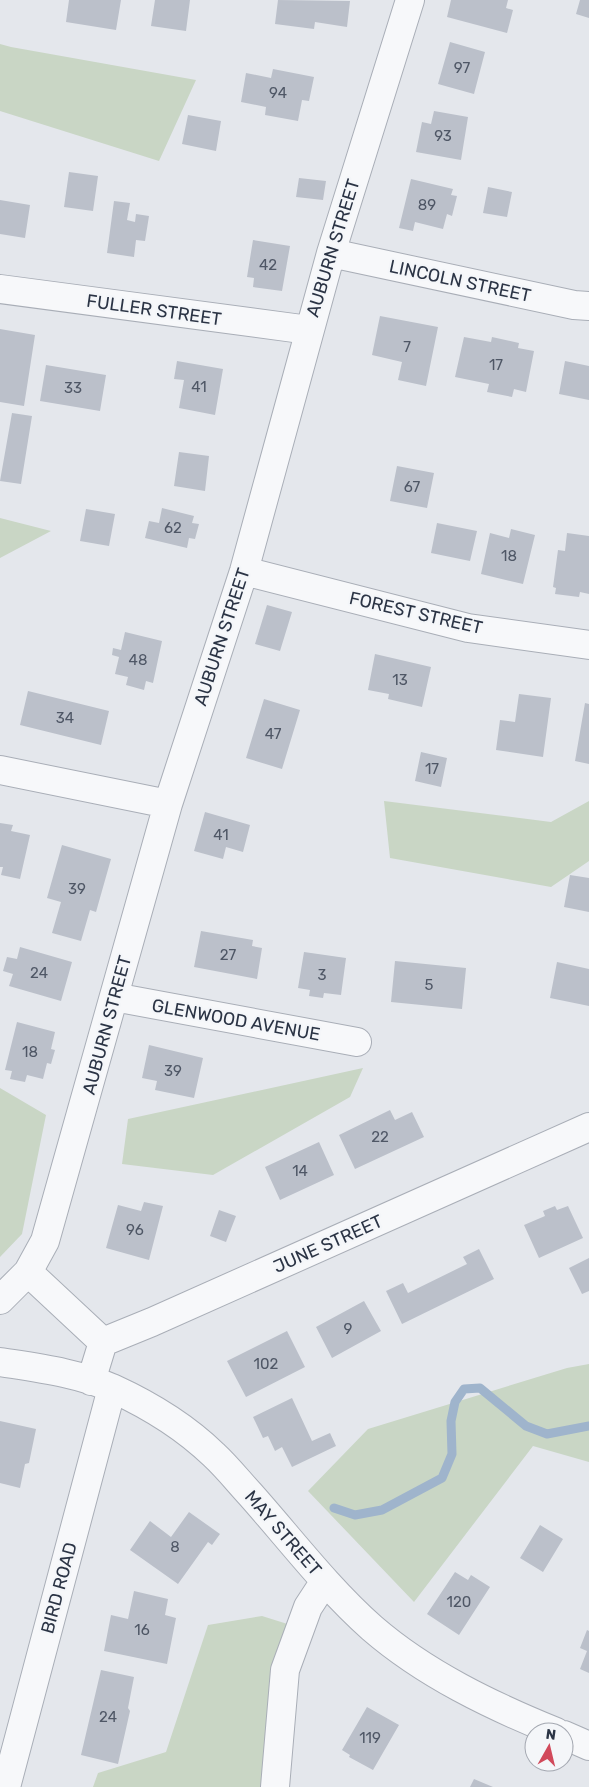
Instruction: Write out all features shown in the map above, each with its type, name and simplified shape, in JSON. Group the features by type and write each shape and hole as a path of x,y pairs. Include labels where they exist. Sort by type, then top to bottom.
{"street":[{"name":"AUBURN STREET","path":"0,1300 28,1272 45,1241 168,804 244,571 331,253 410,0"},
{"name":"LINCOLN STREET","path":"331,253 574,305 589,306"},
{"name":"FULLER STREET","path":"0,289 309,330"},
{"name":"FOREST STREET","path":"244,571 468,628 589,646"},
{"path":"0,770 168,804"},
{"name":"GLENWOOD AVENUE","path":"114,997 357,1042"},
{"name":"JUNE STREET","path":"103,1342 162,1318 589,1127"},
{"path":"28,1272 103,1342 101,1384"},
{"name":"MAY STREET","path":"0,1362 64,1373 101,1384 152,1408 174,1422 215,1456 325,1581 373,1628 428,1668 485,1700 534,1722"},
{"name":"BIRD ROAD","path":"6,1787 101,1384"},
{"path":"275,1787 285,1670 308,1607 325,1581"},
{"path":"574,1739 589,1746"}],"green space":[{"path":"0,44 196,80 159,161 0,111"},
{"path":"0,518 51,531 0,558"},
{"path":"384,801 551,822 589,801 589,861 551,887 390,858"},
{"path":"363,1068 350,1097 213,1175 122,1164 128,1119"},
{"path":"0,1088 46,1115 22,1234 0,1257"},
{"path":"589,1364 589,1462 533,1446 414,1602 308,1491 368,1429 567,1368"},
{"path":"262,1616 297,1627 271,1787 93,1787 98,1773 166,1752 208,1625"}],"building":[{"path":"69,0 121,0 116,30 66,22"},
{"path":"155,0 190,0 186,31 151,26"},
{"path":"278,0 350,1 347,27 315,22 314,29 275,24"},
{"path":"451,0 508,0 506,8 513,10 507,33 447,17"},
{"path":"580,0 589,0 589,18 576,14"},
{"path":"450,42 485,52 474,94 438,84"},
{"path":"273,69 314,77 309,101 302,100 298,121 265,115 266,107 241,102 246,73 271,78"},
{"path":"434,111 468,117 461,160 416,152 422,122 431,124"},
{"path":"188,115 221,121 216,151 182,144"},
{"path":"69,172 98,176 93,211 64,207"},
{"path":"299,178 326,181 323,200 296,197"},
{"path":"411,179 453,189 451,195 457,196 452,216 447,214 443,229 415,222 413,231 399,228"},
{"path":"488,187 512,192 507,217 483,213"},
{"path":"0,200 30,205 25,238 0,234"},
{"path":"114,201 130,203 127,220 135,222 136,214 149,216 145,241 136,240 134,257 107,253"},
{"path":"253,240 290,246 282,291 253,287 254,278 247,277"},
{"path":"380,316 438,327 426,386 398,380 402,362 372,355"},
{"path":"0,329 35,335 24,406 0,402"},
{"path":"464,337 491,342 492,337 519,343 518,348 534,351 526,392 514,389 512,397 487,392 489,384 455,377"},
{"path":"177,361 223,369 215,415 179,408 184,380 174,379"},
{"path":"565,361 589,366 589,400 559,394"},
{"path":"46,365 106,375 100,411 40,401"},
{"path":"12,413 32,416 21,484 0,481"},
{"path":"179,452 209,456 205,491 174,486"},
{"path":"397,466 434,473 427,508 390,501"},
{"path":"162,508 194,516 192,523 199,524 195,539 189,538 187,548 145,538 149,521 159,523"},
{"path":"86,509 115,514 109,546 80,541"},
{"path":"437,523 477,531 470,561 431,553"},
{"path":"511,529 535,535 523,584 481,574 490,533 509,538"},
{"path":"567,533 589,536 589,594 580,592 579,597 555,594 556,588 553,587 558,550 565,551"},
{"path":"267,605 292,612 280,651 255,644"},
{"path":"125,632 162,641 153,683 146,681 144,690 126,685 128,677 115,674 119,657 112,655 113,648 121,650"},
{"path":"375,654 431,667 422,707 388,699 389,694 368,690"},
{"path":"28,691 109,711 101,745 20,725"},
{"path":"519,694 551,698 543,757 496,750 500,720 515,722"},
{"path":"264,699 300,710 282,769 246,758"},
{"path":"585,703 589,704 589,764 575,761"},
{"path":"421,752 447,758 441,787 415,781"},
{"path":"205,812 250,825 243,852 226,847 223,859 194,851"},
{"path":"0,823 13,825 11,831 30,835 20,879 1,875 3,867 0,867"},
{"path":"62,845 111,859 96,912 90,910 81,941 52,933 61,902 47,898"},
{"path":"570,875 589,878 589,912 564,907"},
{"path":"201,931 253,940 252,946 262,948 257,979 194,967"},
{"path":"20,947 72,962 61,1001 9,986 13,974 3,971 7,957 17,959"},
{"path":"304,952 346,958 341,995 324,993 323,998 309,996 310,990 298,988"},
{"path":"395,961 466,968 462,1009 391,1002"},
{"path":"557,962 589,969 589,1006 550,998"},
{"path":"17,1022 55,1032 51,1049 55,1050 51,1064 47,1063 43,1079 27,1075 25,1082 10,1079 12,1071 5,1070"},
{"path":"149,1045 203,1058 194,1098 155,1090 157,1081 142,1078"},
{"path":"390,1110 395,1120 412,1112 424,1137 355,1169 339,1135"},
{"path":"319,1142 334,1175 280,1200 265,1167"},
{"path":"144,1202 163,1206 149,1260 106,1248 118,1205 141,1211"},
{"path":"555,1206 557,1210 568,1206 583,1238 539,1258 524,1225 545,1216 543,1211"},
{"path":"219,1210 236,1216 226,1242 210,1236"},
{"path":"479,1249 494,1279 402,1324 386,1291 403,1283 408,1293 467,1264 463,1257"},
{"path":"589,1258 589,1291 582,1294 569,1268"},
{"path":"364,1301 381,1331 332,1358 316,1327"},
{"path":"287,1331 305,1367 246,1397 227,1361"},
{"path":"292,1398 312,1441 330,1433 336,1446 292,1467 282,1447 275,1451 268,1436 263,1438 253,1417"},
{"path":"0,1421 36,1429 29,1463 25,1464 20,1488 0,1483"},
{"path":"189,1512 220,1534 212,1545 208,1542 178,1584 130,1550 150,1521 171,1537"},
{"path":"540,1525 563,1539 543,1572 520,1558"},
{"path":"455,1572 468,1580 471,1575 490,1587 459,1635 427,1614"},
{"path":"134,1591 168,1599 165,1615 176,1618 167,1664 104,1651 111,1615 128,1619"},
{"path":"587,1630 589,1631 589,1673 580,1669 587,1651 580,1648"},
{"path":"101,1670 134,1677 128,1708 130,1711 118,1764 81,1755"},
{"path":"367,1707 399,1725 373,1770 349,1757 350,1755 342,1750"},
{"path":"474,1779 493,1787 470,1787"}],"waterway":[{"path":"334,1508 355,1515 382,1510 442,1478 452,1454 451,1421 455,1402 464,1389 480,1388 526,1426 547,1434 589,1426"}]}
